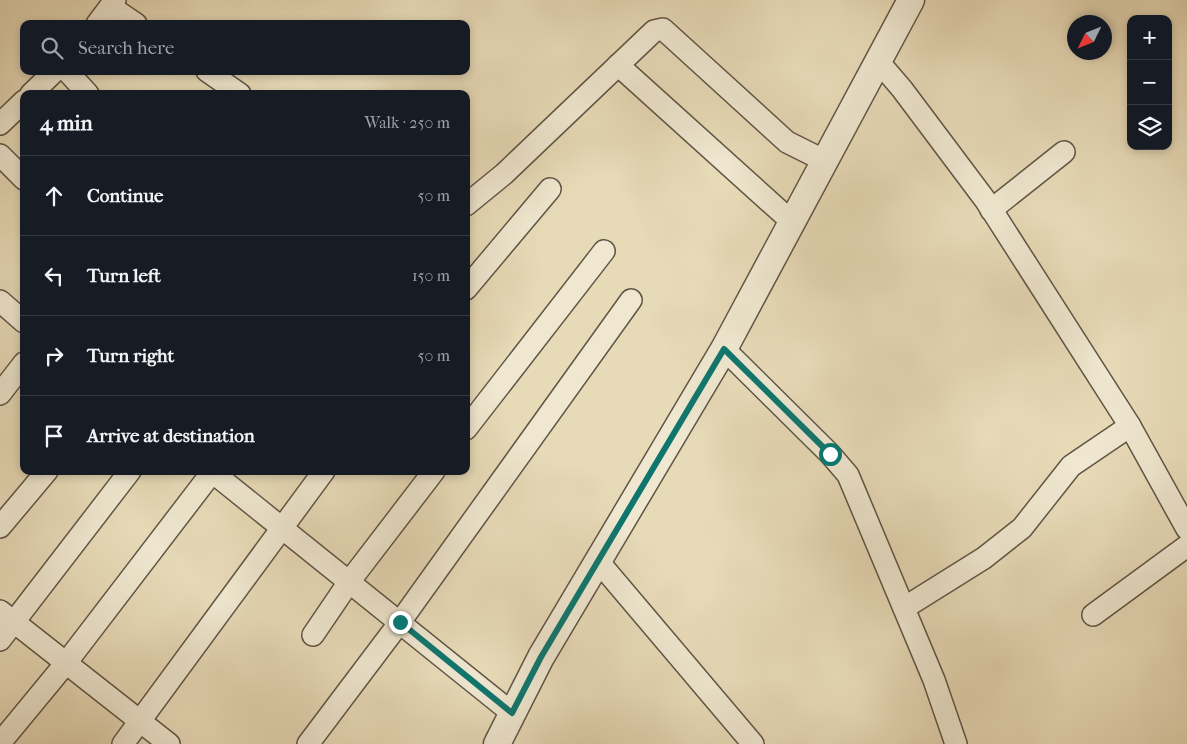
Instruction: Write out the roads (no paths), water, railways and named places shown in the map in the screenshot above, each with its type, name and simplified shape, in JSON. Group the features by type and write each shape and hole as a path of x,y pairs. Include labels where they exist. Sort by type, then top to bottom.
{"street":[{"path":"497,744 541,657 724,349 911,0"},
{"path":"100,20 113,4 131,20"},
{"path":"470,202 504,174 654,31 663,28 787,142 825,161"},
{"path":"878,61 902,89 991,210 1130,426 1187,530"},
{"path":"618,65 792,222"},
{"path":"35,90 51,75"},
{"path":"70,75 84,90"},
{"path":"213,75 234,90"},
{"path":"0,124 20,105"},
{"path":"991,210 1064,152"},
{"path":"0,155 20,175"},
{"path":"470,285 550,189"},
{"path":"470,424 604,251"},
{"path":"308,744 400,622 630,300"},
{"path":"0,301 20,318"},
{"path":"724,349 830,454 848,475 934,680 956,744"},
{"path":"0,394 20,369"},
{"path":"904,608 984,558 1022,528 1071,466 1130,426"},
{"path":"0,527 44,475"},
{"path":"0,640 7,617 127,475"},
{"path":"0,743 66,664 210,475"},
{"path":"216,475 512,713"},
{"path":"123,744 321,475"},
{"path":"313,635 349,582 431,475"},
{"path":"1093,615 1187,546"},
{"path":"598,562 753,744"},
{"path":"7,617 169,744"}]}
